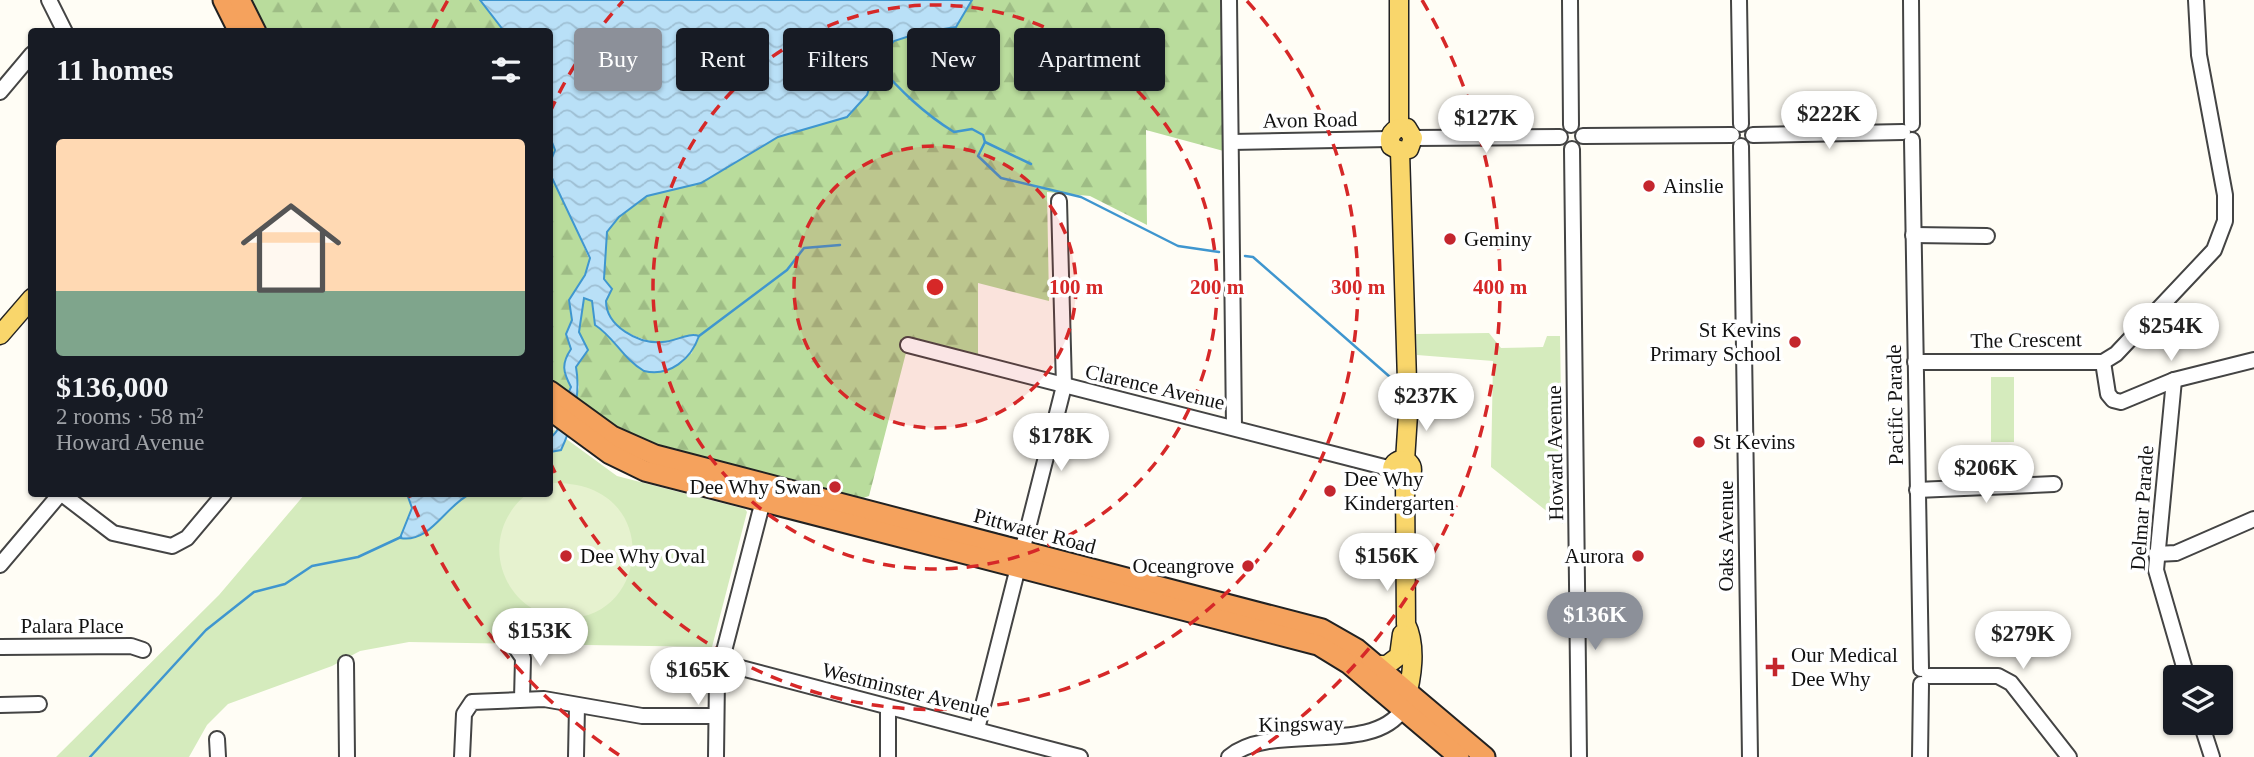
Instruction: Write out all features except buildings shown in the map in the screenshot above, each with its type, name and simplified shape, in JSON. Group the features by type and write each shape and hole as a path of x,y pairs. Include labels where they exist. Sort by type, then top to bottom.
{"highway":[{"path":"223,0 237,28"},
{"path":"240,0 254,28"},
{"name":"Pittwater Road","path":"555,405 587,429 765,493 1021,559 1312,625 1357,649 1377,665 1459,757"},
{"name":"Pittwater Road","path":"1021,559 1318,645 1406,700 1485,757"}],"main road":[{"path":"1377,665 1391,663 1399,656 1406,624 1401,470 1408,426 1399,0"},
{"path":"0,335 28,303"},
{"path":"1406,624 1411,634 1406,700"}],"street":[{"path":"49,0 58,28"},
{"path":"1229,0 1234,427"},
{"path":"1570,0 1571,125"},
{"name":"Oaks Avenue","path":"1739,0 1738,135 1750,757"},
{"name":"Pacific Parade","path":"1911,0 1909,132 1924,676 1920,757"},
{"name":"The Crescent","path":"1915,362 2104,362 2116,354 2214,250 2225,221 2225,195 2199,55 2196,0"},
{"path":"0,92 28,59"},
{"path":"1571,125 1580,130 1583,136 1581,144 1572,149 1563,145 1560,137 1563,129 1571,125"},
{"path":"1583,136 1738,135 1751,127 1753,135 1909,132"},
{"name":"Avon Road","path":"1231,142 1560,137"},
{"name":"Howard Avenue","path":"1572,149 1579,757"},
{"path":"977,729 1064,386 1059,201"},
{"path":"1913,235 1987,236"},
{"name":"Clarence Avenue","path":"908,345 1401,470"},
{"path":"2104,362 2108,394 2117,402 2175,380 2254,360"},
{"name":"Delmar Parade","path":"2175,380 2157,554 2158,580 2183,665"},
{"path":"1917,490 2054,484"},
{"path":"716,757 717,678 765,493"},
{"path":"0,565 58,497"},
{"path":"65,497 113,533 172,546 187,538 221,497"},
{"path":"2157,554 2176,553 2254,519"},
{"name":"Palara Place","path":"0,647 131,646 143,650"},
{"path":"516,648 523,658 523,699"},
{"path":"346,663 346,757"},
{"name":"Westminster Avenue","path":"722,663 977,729 1057,754 1080,757"},
{"path":"1924,676 1998,676 2011,683 2069,757"},
{"path":"463,757 464,715 472,702 544,699 642,716 715,716"},
{"name":"Kingsway","path":"1229,757 1248,746 1322,749 1379,739 1399,720 1406,700"},
{"path":"0,705 39,704"},
{"path":"576,757 577,706"},
{"path":"888,708 888,757"},
{"path":"2205,735 2212,757"},
{"path":"217,738 218,757"}],"green space":[{"path":"251,0 480,0 502,28 264,28"},
{"path":"972,0 1230,0 1231,153 1146,130 1147,225 1090,196 1047,192 1049,301 978,283 978,363 908,345 869,496 863,498 648,445 606,422 576,400 579,387 576,367 588,350 579,332 584,297 592,301 594,321 607,331 616,346 630,359 665,371 692,353 695,334 657,342 627,332 611,318 606,301 611,291 604,279 607,232 619,217 647,196 701,183 778,137 851,111 868,91 893,91 894,41 907,37 907,91 1000,91 1000,28 950,28 956,27"},
{"path":"553,162 559,189 590,261 582,281 569,300 572,320 566,334 571,349 564,367 571,385 568,393 553,381"},
{"path":"1489,333 1501,348 1543,347 1547,336 1560,336 1563,524 1491,467 1493,361 1417,355 1416,334"},
{"path":"1991,377 2014,377 2014,442 1991,442"},
{"path":"553,430 617,476 745,509 747,512 712,647 409,642 360,651 332,666 228,704 207,725 189,757 56,757 219,595 302,497 553,497"},
{"name":"Dee Why Oval","path":"553,484 590,489 614,504 628,526 633,551 628,576 615,598 593,613 565,618 546,615 530,607 517,596 501,565 499,548 502,530 512,510 524,497 553,497"}],"water":[{"path":"480,0 972,0 956,27 907,28 907,37 893,42 893,28 783,28 783,91 868,91 867,95 847,117 778,137 701,183 647,196 619,217 607,232 604,279 612,289 606,301 611,318 625,332 643,340 662,342 690,335 699,336 691,352 671,369 644,371 595,325 592,301 584,298 579,332 588,350 576,367 577,399 569,430 561,450 553,451 553,435 559,427 571,387 564,368 571,349 566,334 572,320 569,300 585,275 590,258 553,180 553,28 502,28"},
{"path":"408,497 466,497 429,530 411,538 400,538 412,508"}],"waterway":[{"path":"893,81 932,117 954,132 972,129 983,135 985,142 978,156 1001,178 1081,197 1178,246 1219,252"},
{"path":"985,142 1031,164"},
{"path":"699,336 787,270 804,248 840,245"},
{"path":"1245,256 1253,257 1390,377"},
{"path":"90,757 206,630 254,592 285,584 312,566 358,557 401,537"}],"place":[{"name":"Ainslie","path":"1649,186"},
{"name":"Geminy","path":"1450,239"},
{"name":"St Kevins Primary School","path":"1795,342"},
{"name":"St Kevins","path":"1699,442"},
{"name":"Dee Why Swan","path":"835,487"},
{"name":"Dee Why Kindergarten","path":"1330,491"},
{"name":"Dee Why Oval","path":"566,556"},
{"name":"Aurora","path":"1638,556"},
{"name":"Oceangrove","path":"1248,566"},
{"name":"Our Medical Dee Why","path":"1775,667"}]}
